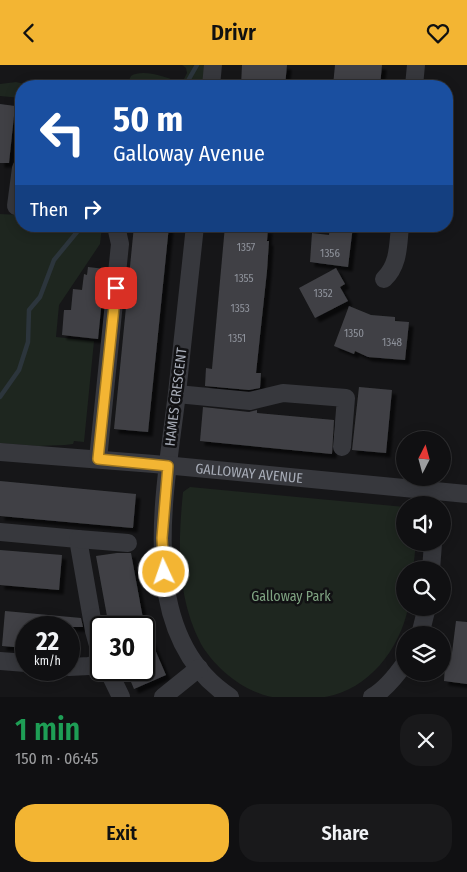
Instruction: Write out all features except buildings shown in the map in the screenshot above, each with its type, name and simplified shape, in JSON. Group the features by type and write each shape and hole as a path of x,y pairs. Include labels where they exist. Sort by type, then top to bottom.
{"street":[{"path":"212,80 213,65"},
{"path":"415,80 416,65"},
{"path":"12,206 15,193"},
{"path":"98,459 120,243 119,232"},
{"name":"HAMES CRESCENT","path":"194,232 168,466 162,538 166,587 184,648 190,659 210,683 230,697"},
{"path":"384,279 390,274 396,262 399,232"},
{"path":"177,394 250,401 257,401 282,393 346,398 342,447"},
{"name":"GALLOWAY AVENUE","path":"0,451 168,466 421,496"},
{"name":"GALLOWAY AVENUE","path":"451,496 467,494"},
{"path":"0,531 128,543"},
{"path":"78,539 91,616"},
{"path":"0,661 15,662"},
{"path":"163,697 198,668"},
{"path":"372,697 396,675"},
{"path":"113,681 121,697"}],"green space":[{"path":"182,65 206,65 205,80 184,80 187,73 186,68"},
{"path":"142,73 163,76 174,80 129,80 131,76"},
{"path":"15,82 15,97 0,96 0,84"},
{"path":"0,214 15,215 15,232 101,232 100,244 59,305 56,337 94,341 84,442 74,441 73,444 38,446 0,443"},
{"name":"Galloway Park","path":"190,487 396,506 396,551 415,551 414,561 396,561 396,616 406,616 403,626 396,626 396,642 380,665 355,686 341,693 325,697 272,697 251,690 231,678 214,662 201,644 187,607 183,588 180,550 183,492"}],"waterway":[{"path":"188,80 197,65"},
{"path":"0,397 19,370 28,342 29,310 40,297 54,260 77,232"}],"route":[{"path":"116,288 98,459 168,466 162,538 164,572"}]}
